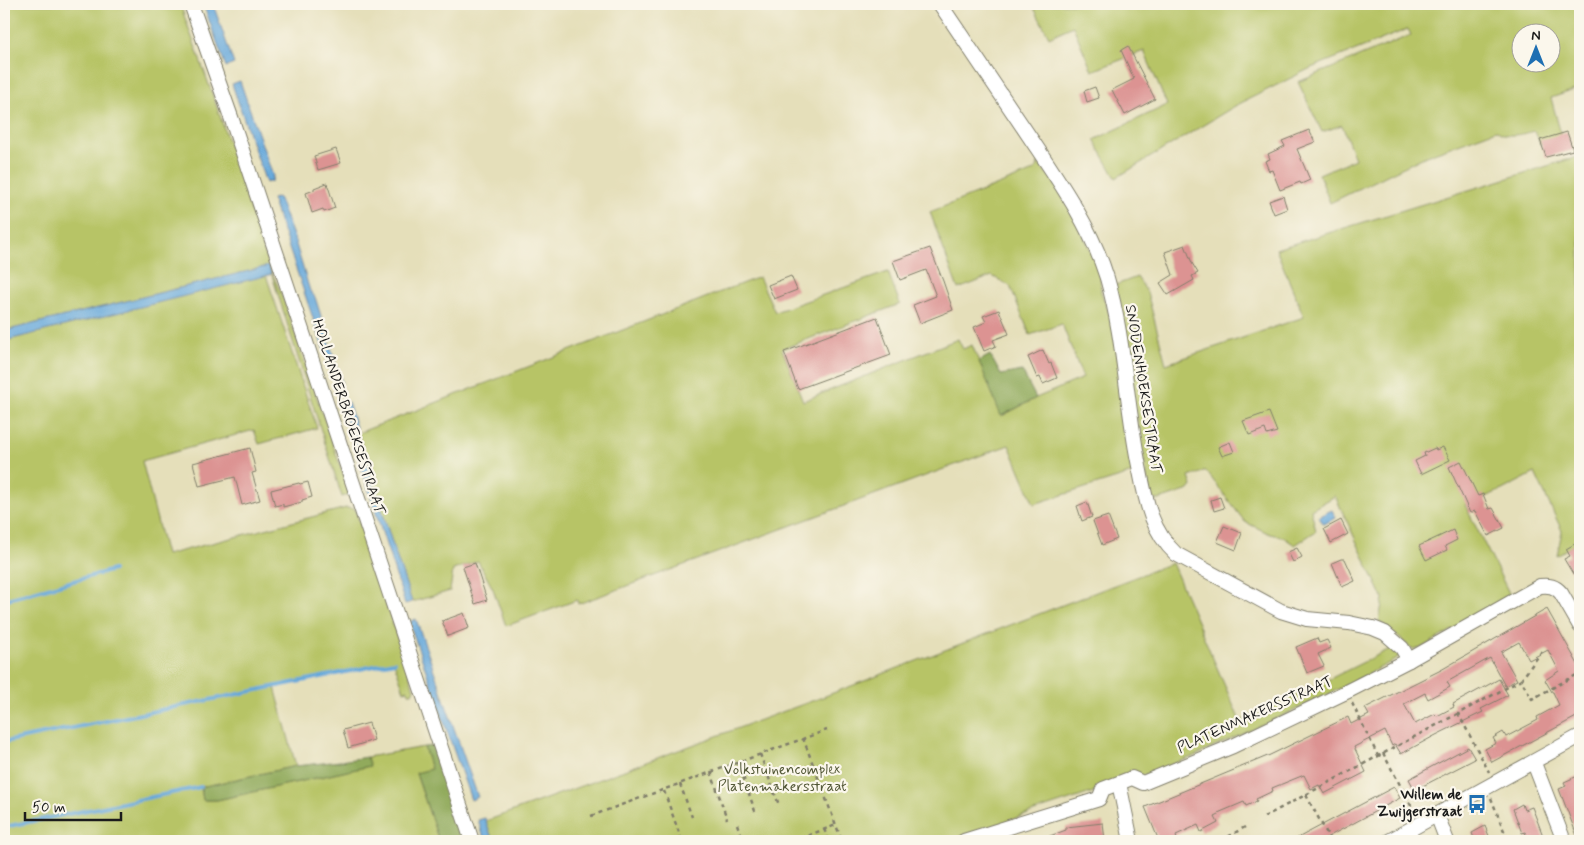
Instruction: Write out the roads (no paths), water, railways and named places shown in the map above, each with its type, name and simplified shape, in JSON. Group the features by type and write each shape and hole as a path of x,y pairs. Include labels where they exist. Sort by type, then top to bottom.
{"street":[{"name":"HOLLANDERBROEKSESTRAAT","path":"191,4 232,120 472,841"},
{"name":"SNODENHOEKSESTRAAT","path":"940,4 1054,173 1096,247 1116,316 1132,433 1148,509 1166,545 1176,554 1281,611 1308,619 1349,623 1373,628 1385,633 1402,648 1409,660"},
{"name":"PLATENMAKERSSTRAAT","path":"1119,783 1132,778 1142,783 1233,746 1409,660 1540,586 1551,586 1561,592 1580,626"},
{"path":"1389,841 1580,736"},
{"path":"1534,762 1564,841"},
{"path":"964,841 1099,799 1103,789 1119,783 1131,841"},
{"path":"1437,815 1447,841"}],"water":[{"path":"203,4 213,4 234,64 226,67"},
{"path":"240,81 273,176 272,181 266,183 232,84"},
{"path":"278,197 294,238 310,291 315,297 342,383 336,385 272,199"},
{"path":"269,266 271,274 269,275 4,341 4,331"},
{"path":"348,402 412,602 405,604 341,404"},
{"path":"1332,510 1336,518 1323,524 1319,516"},
{"path":"416,619 478,797 471,800 409,622"},
{"path":"485,818 493,841 485,841 478,820"}],"waterway":[{"path":"4,600 113,570"},
{"path":"4,742 394,662"},
{"path":"4,827 201,787"}],"place":[{"name":"Willem de Zwijgerstraat","path":"1477,804"}],"park label":[{"name":"Volkstuinencomplex Platenmakersstraat","path":"782,778"}]}
